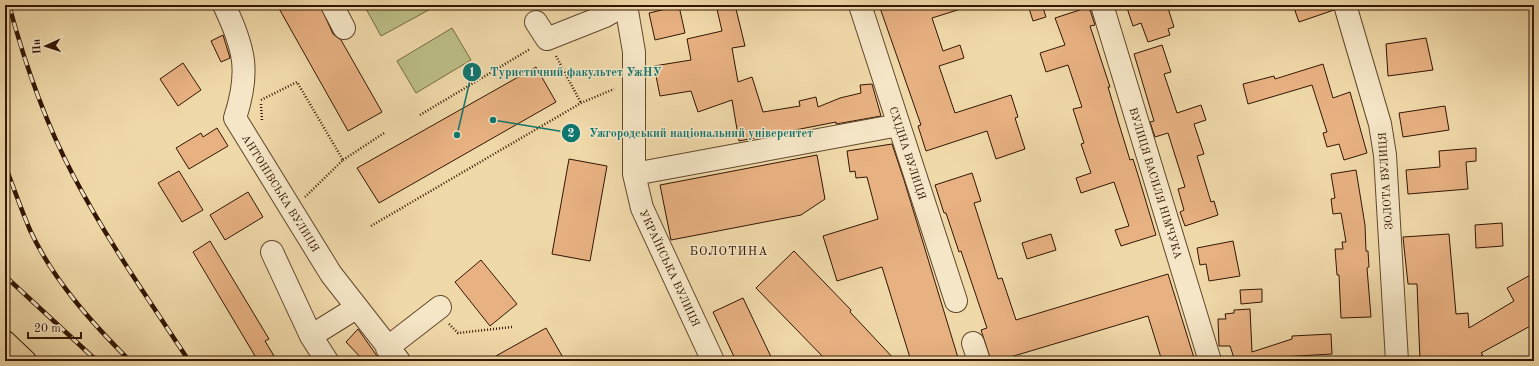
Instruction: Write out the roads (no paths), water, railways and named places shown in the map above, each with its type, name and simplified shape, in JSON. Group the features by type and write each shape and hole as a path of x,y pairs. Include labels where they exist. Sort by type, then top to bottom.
{"main road":[{"path":"5,342 25,361"}],"street":[{"name":"АНТОНІВСЬКА ВУЛИЦЯ","path":"224,5 234,26 245,65 243,93 235,118 331,274 393,354"},
{"path":"332,5 344,28"},
{"path":"542,30 604,16 625,5"},
{"name":"УКРАЇНСЬКА ВУЛИЦЯ","path":"625,5 634,52 634,174 642,208 713,361"},
{"name":"СХІДНА ВУЛИЦЯ","path":"860,5 956,301"},
{"name":"ВУЛИЦЯ ВАСИЛЯ НІМЧУКА","path":"1102,5 1210,361"},
{"name":"ЗОЛОТА ВУЛИЦЯ","path":"1345,5 1380,124 1384,147 1396,361"},
{"path":"634,174 899,125"},
{"path":"272,252 311,336 327,361"},
{"path":"393,354 440,307"},
{"path":"311,336 356,308"}],"railway":[{"path":"9,5 36,92 53,134 73,175 114,246 189,361"},
{"path":"5,165 30,230 50,266 74,300 130,361"},
{"path":"5,276 97,361"}],"place":[{"name":"Ужгородський національний університет","path":"493,120"},
{"name":"Туристичний факультет УжНУ","path":"457,135"}],"district":[{"name":"БОЛОТИНА","path":"729,251"}]}
